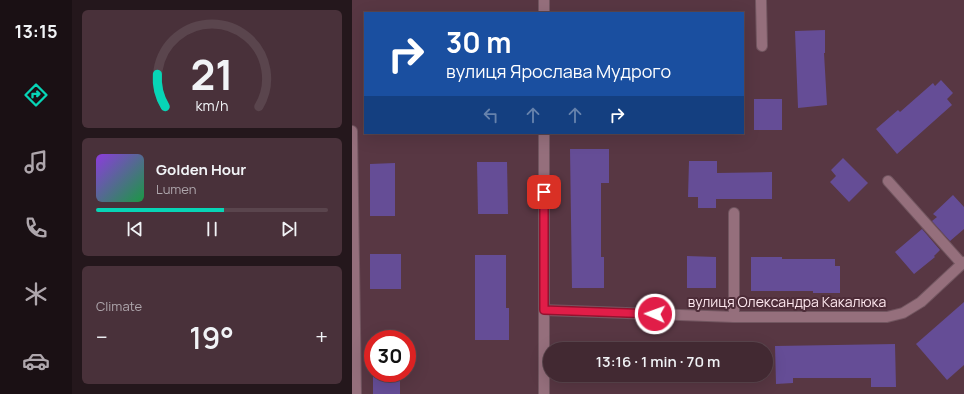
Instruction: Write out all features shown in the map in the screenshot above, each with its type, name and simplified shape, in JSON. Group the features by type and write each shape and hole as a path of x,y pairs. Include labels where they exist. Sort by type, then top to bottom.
{"street":[{"path":"544,0 544,12"},
{"path":"761,0 762,46"},
{"path":"352,131 356,394"},
{"path":"544,134 544,394"},
{"path":"888,181 963,263"},
{"path":"734,213 734,316"},
{"name":"вулиця Олександра Какалюка","path":"544,310 734,316 887,317 903,313 921,302 963,263"}],"building":[{"path":"825,30 824,53 827,105 798,108 795,31"},
{"path":"941,80 953,93 947,99 952,105 897,154 876,129 898,110 900,112 933,83 935,86"},
{"path":"754,99 782,99 782,130 754,130"},
{"path":"570,149 609,149 609,183 601,183 601,257 604,257 604,288 572,288"},
{"path":"843,158 868,183 849,202 830,182 836,176 831,170"},
{"path":"689,161 717,161 717,173 772,172 772,199 716,199 716,208 698,208 698,197 688,197"},
{"path":"477,162 507,162 508,214 478,214"},
{"path":"395,163 395,216 370,216 370,164"},
{"path":"953,195 964,207 964,229 950,241 932,221 937,217 933,214"},
{"path":"922,229 940,250 934,256 935,257 914,274 895,252"},
{"path":"370,254 401,254 401,289 370,289"},
{"path":"475,255 506,255 506,308 509,308 509,340 475,340"},
{"path":"687,256 716,257 716,288 687,288"},
{"path":"751,257 782,257 782,259 835,259 835,266 840,266 840,293 813,293 813,291 751,291"},
{"path":"964,302 964,365 947,380 916,344"},
{"path":"895,344 896,387 871,387 871,378 793,378 793,383 776,384 775,346"},
{"path":"373,382 400,382 400,394 373,394"},
{"path":"571,382 603,382 603,383"}],"route":[{"path":"544,192 544,310 655,314"}]}
